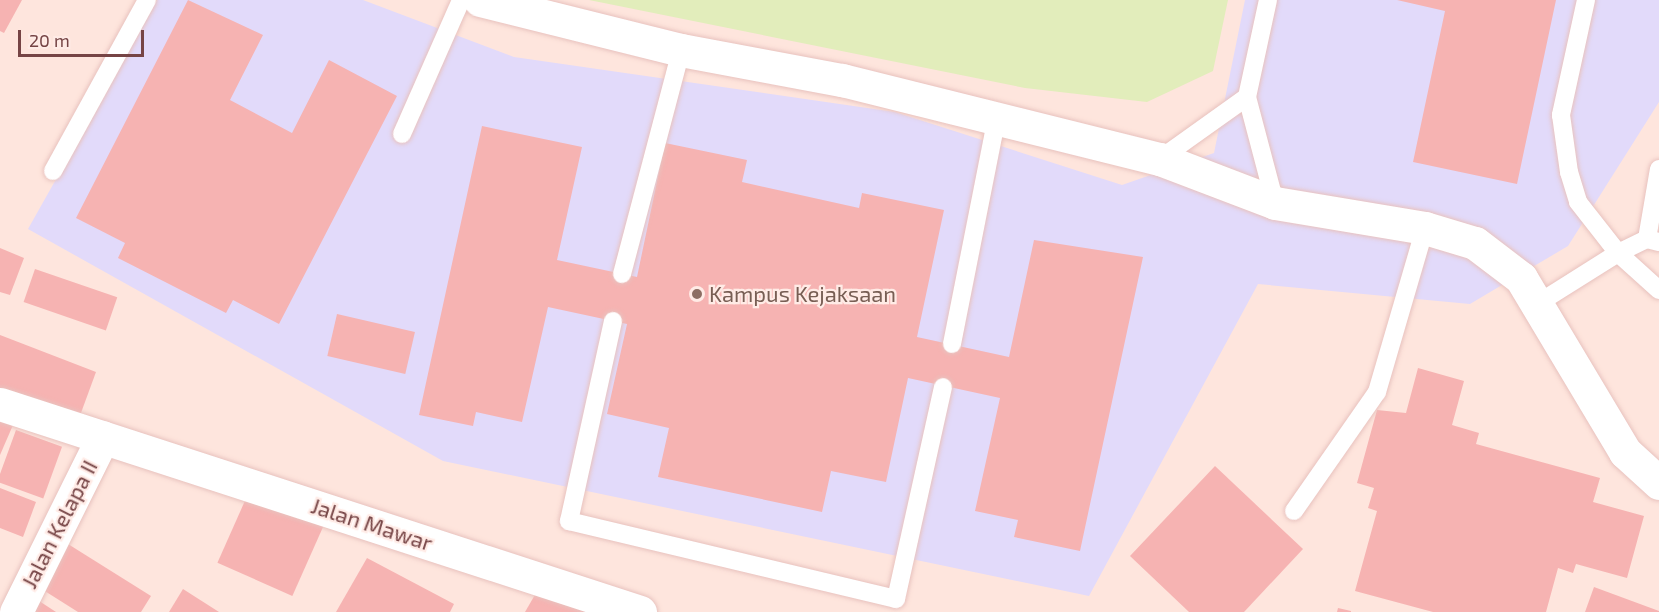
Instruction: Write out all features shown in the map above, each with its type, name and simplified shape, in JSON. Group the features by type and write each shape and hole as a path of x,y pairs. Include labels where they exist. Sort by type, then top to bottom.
{"street":[{"path":"480,0 681,50 842,80 997,117 1160,159 1275,203 1425,228 1475,243 1521,278 1625,452 1659,483"},
{"name":"Jalan Mawar","path":"0,404 640,612"},
{"name":"Jalan Kelapa II","path":"16,612 103,437"}],"lane":[{"path":"53,171 147,0"},
{"path":"402,134 461,0"},
{"path":"1268,0 1247,97 1275,203"},
{"path":"1586,0 1561,115 1578,202 1618,253 1659,290"},
{"path":"622,274 681,50"},
{"path":"1160,159 1247,97"},
{"path":"952,344 997,117"},
{"path":"1537,304 1618,253 1653,240 1659,169"},
{"path":"1294,511 1377,392 1425,228"},
{"path":"613,321 569,521 896,599 943,387"}],"shaded area":[{"name":"Kampus Kejaksaan","path":"157,0 363,0 514,57 895,112 1122,185 1214,153 1245,0 1659,0 1659,102 1568,246 1470,304 1258,284 1089,596 443,461 28,229"}],"green space":[{"path":"589,0 1228,0 1213,71 1147,102 1025,88"}],"building":[{"path":"0,0 22,0 4,33 0,31"},
{"path":"188,0 263,35 230,100 292,133 329,60 397,96 279,324 233,300 226,313 118,258 125,243 76,218"},
{"path":"1397,0 1556,0 1517,184 1413,162 1445,11"},
{"path":"482,126 582,147 557,260 637,277 665,143 747,160 742,182 859,208 862,193 944,210 917,337 1009,357 1034,240 1143,257 1080,551 1014,537 1018,520 975,511 1000,398 908,378 886,482 831,471 822,512 658,477 669,428 607,414 627,324 548,307 522,422 476,412 473,426 419,415"},
{"path":"0,248 24,258 10,295 0,292"},
{"path":"35,269 117,297 106,330 24,302"},
{"path":"337,314 415,332 405,374 327,356"},
{"path":"0,335 96,372 78,421 0,391"},
{"path":"1418,368 1464,381 1452,425 1479,433 1476,444 1600,478 1593,502 1644,516 1627,578 1576,564 1573,573 1558,568 1546,612 1433,612 1355,591 1377,511 1368,508 1374,488 1357,483 1377,410 1406,413"},
{"path":"0,419 13,425 0,455"},
{"path":"16,430 62,447 43,498 0,483 0,474"},
{"path":"1215,466 1303,549 1244,612 1189,612 1130,556"},
{"path":"252,485 327,518 292,596 217,563"},
{"path":"0,488 36,502 23,537 0,528"},
{"path":"68,544 151,596 141,612 78,612 40,588"},
{"path":"367,558 454,604 450,612 336,612"},
{"path":"543,581 590,612 525,612"},
{"path":"1594,587 1659,611 1659,612 1585,612"},
{"path":"183,589 219,612 169,612"},
{"path":"33,597 56,612 24,612"},
{"path":"1338,608 1351,611 1351,612 1337,612"}],"place":[{"name":"Kampus Kejaksaan","path":"697,294"}]}
